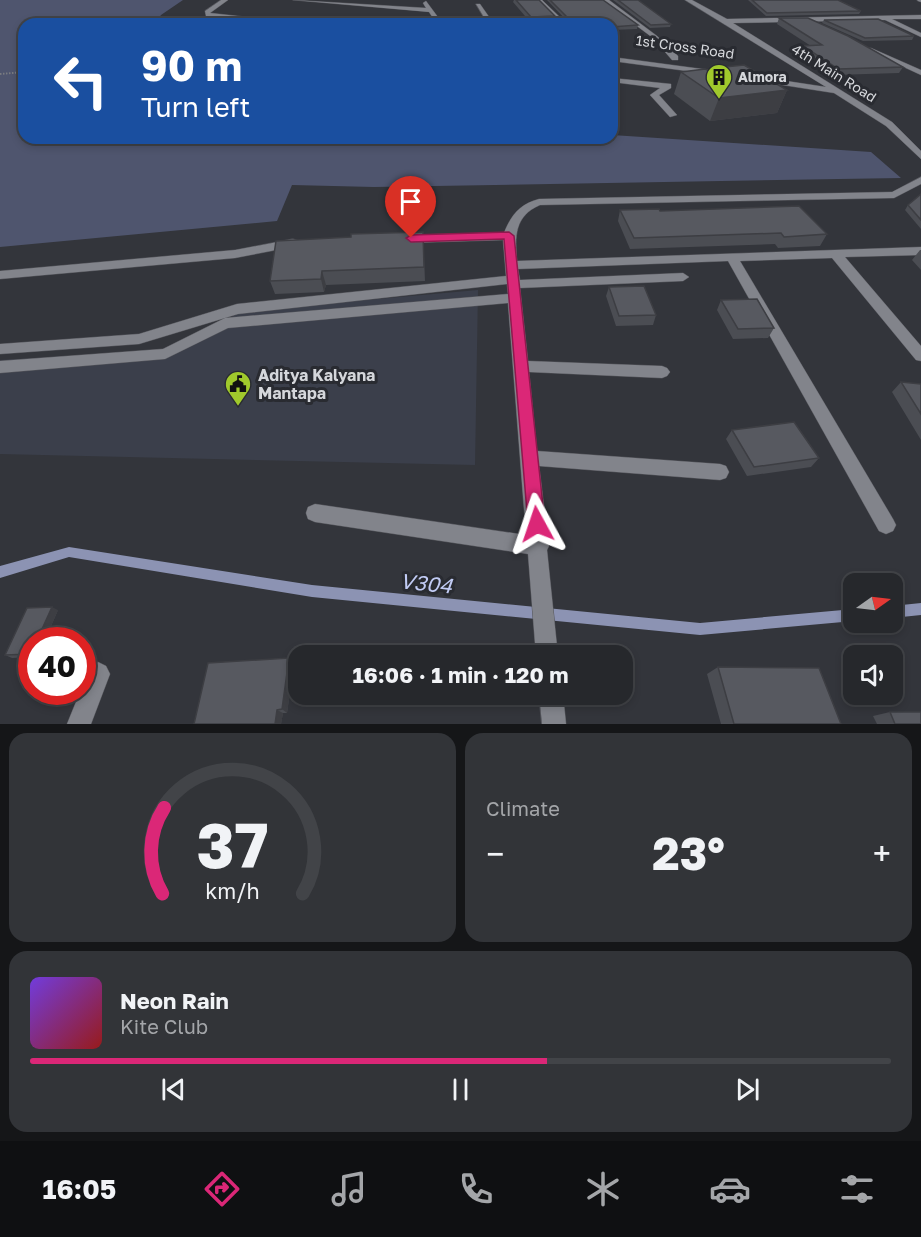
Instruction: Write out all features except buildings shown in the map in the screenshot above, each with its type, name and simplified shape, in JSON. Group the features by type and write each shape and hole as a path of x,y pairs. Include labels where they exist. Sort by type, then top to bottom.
{"street":[{"path":"225,0 207,12 208,15 230,18"},
{"path":"296,0 431,10"},
{"path":"425,0 436,18"},
{"path":"539,0 558,18"},
{"path":"605,0 655,37 675,58"},
{"name":"4th Main Road","path":"688,0 726,21 889,124 921,156"},
{"path":"478,5 487,18"},
{"path":"726,21 921,17"},
{"path":"884,18 921,35"},
{"path":"804,19 825,29"},
{"path":"857,44 921,73"},
{"name":"1st Cross Road","path":"618,52 675,58 724,70 618,60"},
{"name":"1st Cross Road","path":"825,83 746,74 839,92"},
{"path":"618,78 681,82"},
{"path":"618,79 668,86 654,95 674,115"},
{"path":"546,645 509,236 520,212 527,206 539,202 894,195 921,180"},
{"path":"388,239 509,236"},
{"path":"0,275 236,254 307,242"},
{"path":"0,350 139,339 237,309 732,257 921,251"},
{"path":"835,253 921,356"},
{"path":"732,257 886,525"},
{"path":"0,368 165,354 225,323 514,281 683,277"},
{"path":"522,366 662,372"},
{"path":"530,458 720,472"},
{"path":"315,513 539,546"},
{"path":"79,724 98,674"},
{"path":"552,705 554,724"}],"path":[{"path":"0,74 18,72"}],"shaded area":[{"path":"0,0 183,0 159,18 18,18 18,144 618,144 618,135 871,152 901,178 374,187 292,185 277,221 0,247"},
{"name":"Aditya Kalyana Mantapa","path":"478,290 475,465 0,454 0,360 158,351 244,311"}],"waterway":[{"name":"V304","path":"0,572 69,552 312,591 700,629 843,616"},
{"name":"V304","path":"903,611 921,609"}],"place":[{"name":"Almora","path":"719,100"},
{"name":"Aditya Kalyana Mantapa","path":"238,407"}],"route":[{"path":"411,238 509,236 537,524"}]}
